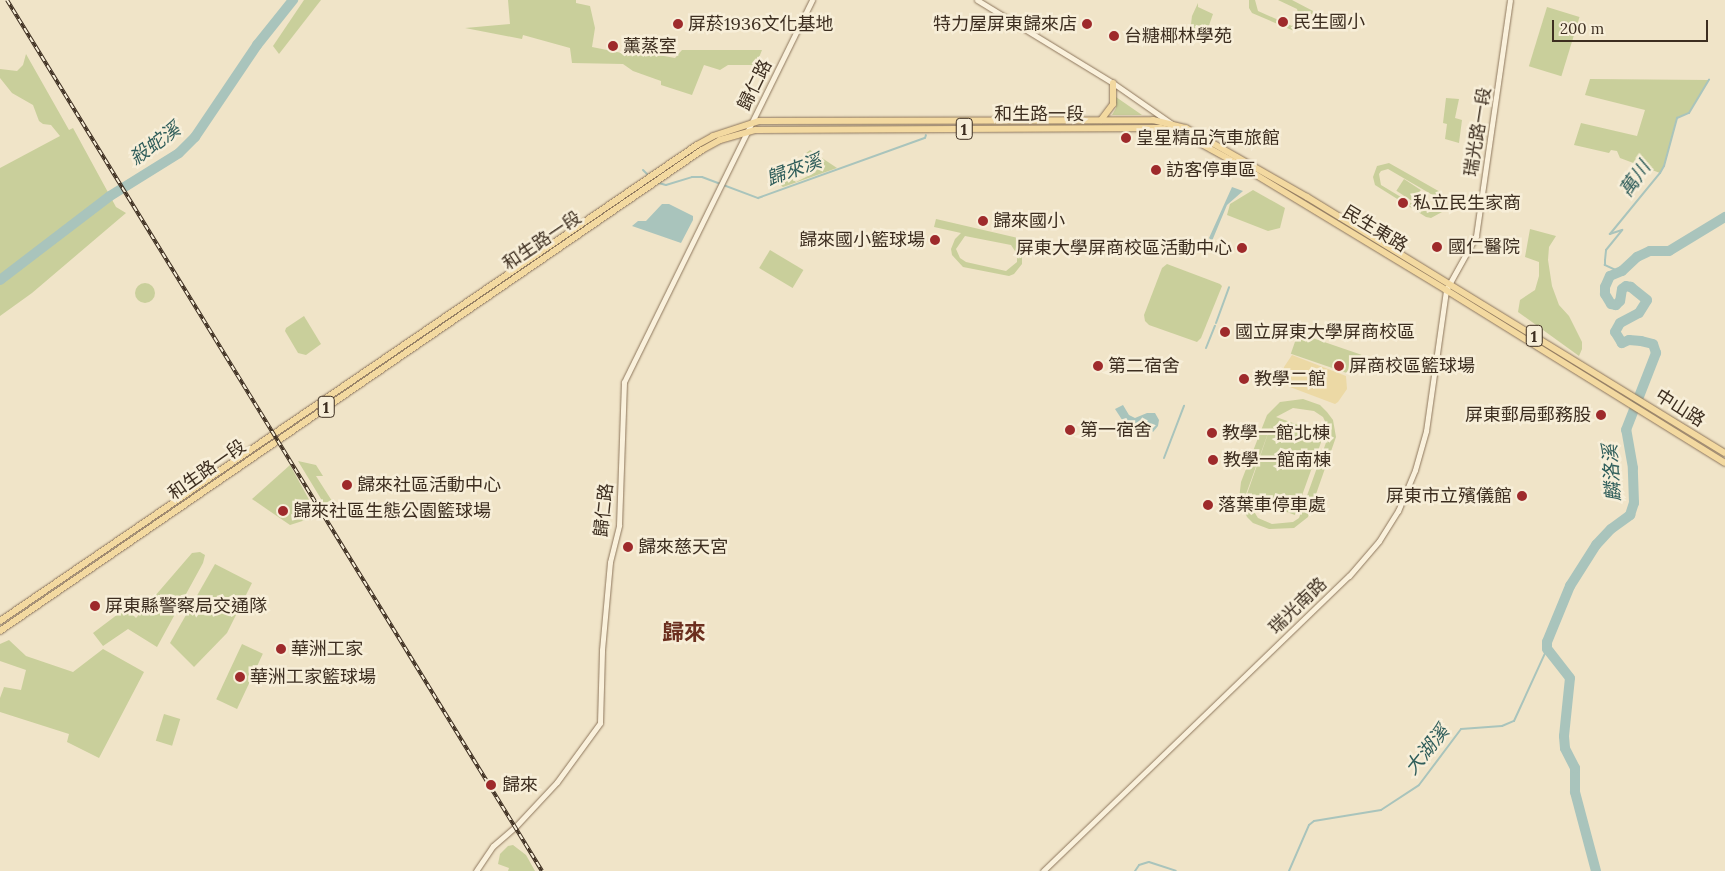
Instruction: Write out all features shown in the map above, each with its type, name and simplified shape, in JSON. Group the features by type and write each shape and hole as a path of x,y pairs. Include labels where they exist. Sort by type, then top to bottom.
{"main road":[{"path":"1101,120 1114,104 1113,83"},
{"name":"和生路一段","path":"0,621 649,177 713,136 753,122 1153,120 1171,123"},
{"name":"民生東路","path":"1171,123 1186,128 1242,160 1448,287 1639,410"},
{"name":"和生路一段","path":"0,631 702,150 720,140 756,130 1160,128 1181,133"},
{"name":"民生東路","path":"1181,133 1238,164 1620,388"},
{"name":"中山路","path":"1620,388 1725,453"},
{"name":"中山路","path":"1639,410 1725,463"}],"street":[{"name":"歸仁路","path":"476,871 493,846 516,826 557,782 600,723 602,650 610,562 618,525 624,382 812,0"},
{"name":"民生東路","path":"978,0 1113,83 1171,123 1181,133"},
{"name":"瑞光路一段","path":"1448,287 1476,236 1510,0"},
{"name":"瑞光南路","path":"1043,871 1349,576 1379,541 1398,510 1415,470 1426,431 1448,287"}],"green space":[{"path":"304,0 321,0 279,54 273,46"},
{"path":"508,0 576,0 576,3 590,6 595,28 592,47 632,55 642,52 675,58 682,50 762,50 756,65 728,65 720,70 704,65 692,95 661,85 661,81 633,71 623,64 572,63 570,48 523,35 522,39 465,28 510,24"},
{"path":"1249,0 1255,0 1258,11 1292,26 1300,19 1297,9 1278,0 1292,0 1313,11 1312,14 1304,11 1303,26 1294,31 1252,13 1249,8"},
{"path":"1198,3 1198,7 1213,14 1206,34 1190,32 1192,16"},
{"path":"1547,7 1580,17 1561,76 1529,66"},
{"path":"26,54 69,130 73,128 116,207 126,213 32,293 0,316 0,168 60,136 51,125 43,124 39,121 33,105 12,93 0,78 0,69 17,71 23,65"},
{"path":"1590,79 1709,80 1689,113 1677,118 1664,166 1660,173 1620,158 1617,151 1611,150 1609,153 1574,145 1581,123 1637,136 1645,110 1585,95"},
{"path":"1116,97 1142,115 1112,115 1116,108"},
{"path":"1446,98 1459,99 1455,118 1462,120 1459,143 1445,139 1447,124 1443,123"},
{"path":"810,150 837,168 783,187 774,181 783,172 796,182 816,172 799,159"},
{"path":"1389,163 1442,193 1445,203 1442,212 1431,218 1426,217 1375,185 1373,177 1377,166","holes":["1388,169 1436,197 1439,206 1433,211 1424,211 1381,185 1379,174 1381,171"]},
{"path":"1404,179 1421,190 1413,202 1396,191"},
{"path":"1253,190 1285,208 1280,228 1268,231 1227,215 1230,204"},
{"path":"936,219 1035,242 1033,247 1019,245 1022,253 1022,264 1014,274 1009,276 963,267 952,255 951,249 955,239 961,233 934,227","holes":["965,236 1011,245 1017,254 1017,262 1006,271 966,262 960,258 956,249"]},
{"path":"1530,229 1556,236 1549,247 1548,260 1552,286 1559,305 1569,316 1582,342 1579,356 1518,312 1520,300 1535,290 1539,276 1539,262 1525,257"},
{"path":"770,250 803,270 793,288 759,268"},
{"path":"1167,264 1222,286 1201,338 1197,342 1149,325 1145,321 1144,315 1162,268"},
{"path":"141,283 149,283 155,289 155,297 149,303 141,303 135,297 135,289"},
{"path":"304,316 321,344 306,355 298,353 285,331 286,328"},
{"name":"屏商校區籃球場","path":"1298,333 1361,355 1354,376 1291,354"},
{"path":"1303,399 1320,405 1333,420 1336,437 1308,517 1294,528 1269,529 1253,523 1247,517 1239,499 1241,482 1267,415 1280,402","holes":["1293,408 1314,411 1323,417 1329,430 1299,518 1293,522 1272,524 1258,518 1245,497 1272,422 1246,497 1295,515 1324,434 1276,417"]},
{"path":"298,461 316,465 323,476 316,476 341,515 332,517"},
{"path":"290,465 318,516 290,525 252,499"},
{"path":"200,552 205,555 203,563 157,647 128,629 103,646 93,633 126,608 136,618 192,553"},
{"path":"215,564 252,583 227,633 194,667 170,643"},
{"path":"9,640 26,656 73,672 103,649 144,672 99,758 67,742 69,734 0,712 0,698 4,687 21,690 26,670 0,661 0,644"},
{"name":"華洲工家籃球場","path":"242,644 263,654 237,709 216,699"},
{"path":"164,714 180,719 172,746 156,741"},
{"path":"513,845 526,855 535,871 508,871 509,868 498,864 500,854 508,846"}],"sand":[{"path":"1292,355 1346,376 1347,389 1338,402 1335,404 1282,384 1284,367"}],"water":[{"path":"1232,187 1243,191 1227,205 1212,241 1209,238"},
{"path":"662,204 669,204 693,216 693,220 681,243 632,226 638,221 646,221"},
{"path":"1123,405 1129,415 1135,418 1147,413 1155,413 1159,420 1158,426 1153,432 1130,432 1115,409"}],"waterway":[{"name":"殺蛇溪","path":"0,280 110,196 179,153 195,137 257,45 293,0"},
{"name":"萬川","path":"1620,272 1605,265 1606,250 1622,230 1610,234 1660,173 1664,166 1677,118 1689,113 1709,80"},
{"name":"歸來溪","path":"659,183 666,185 692,177 702,177 758,198 925,138 926,135"},
{"name":"歸來溪","path":"643,170 649,176"},
{"name":"麟洛溪","path":"1596,871 1575,792 1575,768 1565,748 1564,736 1570,678 1547,649 1547,642 1570,586 1596,545 1611,529 1630,515 1634,503 1633,468 1626,430 1656,353 1653,344 1629,340 1622,343 1615,332 1620,323 1639,313 1647,300 1631,287 1626,286 1622,289 1620,301 1616,305 1611,304 1605,294 1605,287 1610,276 1622,271 1637,257 1650,251 1669,251 1725,217"},
{"path":"1216,323 1229,287"},
{"path":"1206,348 1215,326"},
{"path":"1164,458 1184,406"},
{"name":"大湖溪","path":"1289,871 1309,825 1314,821 1381,810 1419,785 1461,729 1502,726 1514,721 1547,649"},
{"name":"大湖溪","path":"1135,871 1139,865 1149,862 1176,871"}],"railway":[{"path":"7,0 542,871"}],"place":[{"name":"民生國小","path":"1283,22"},
{"name":"屏菸1936文化基地","path":"678,24"},
{"name":"特力屋屏東歸來店","path":"1087,24"},
{"name":"台糖椰林學苑","path":"1114,36"},
{"name":"薰蒸室","path":"613,46"},
{"name":"皇星精品汽車旅館","path":"1126,138"},
{"name":"訪客停車區","path":"1156,170"},
{"name":"私立民生家商","path":"1403,203"},
{"name":"歸來國小","path":"983,221"},
{"name":"歸來國小籃球場","path":"935,240"},
{"name":"國仁醫院","path":"1437,247"},
{"name":"屏東大學屏商校區活動中心","path":"1242,248"},
{"name":"國立屏東大學屏商校區","path":"1225,332"},
{"name":"第二宿舍","path":"1098,366"},
{"name":"屏商校區籃球場","path":"1339,366"},
{"name":"教學二館","path":"1244,379"},
{"name":"屏東郵局郵務股","path":"1601,415"},
{"name":"第一宿舍","path":"1070,430"},
{"name":"教學一館北棟","path":"1212,433"},
{"name":"教學一館南棟","path":"1213,460"},
{"name":"歸來社區活動中心","path":"347,485"},
{"name":"屏東市立殯儀館","path":"1522,496"},
{"name":"落葉車停車處","path":"1208,505"},
{"name":"歸來社區生態公園籃球場","path":"283,511"},
{"name":"歸來慈天宮","path":"628,547"},
{"name":"屏東縣警察局交通隊","path":"95,606"},
{"name":"華洲工家","path":"281,649"},
{"name":"華洲工家籃球場","path":"240,677"},
{"name":"歸來","path":"491,785"}],"district":[{"name":"歸來","path":"684,633"}]}
